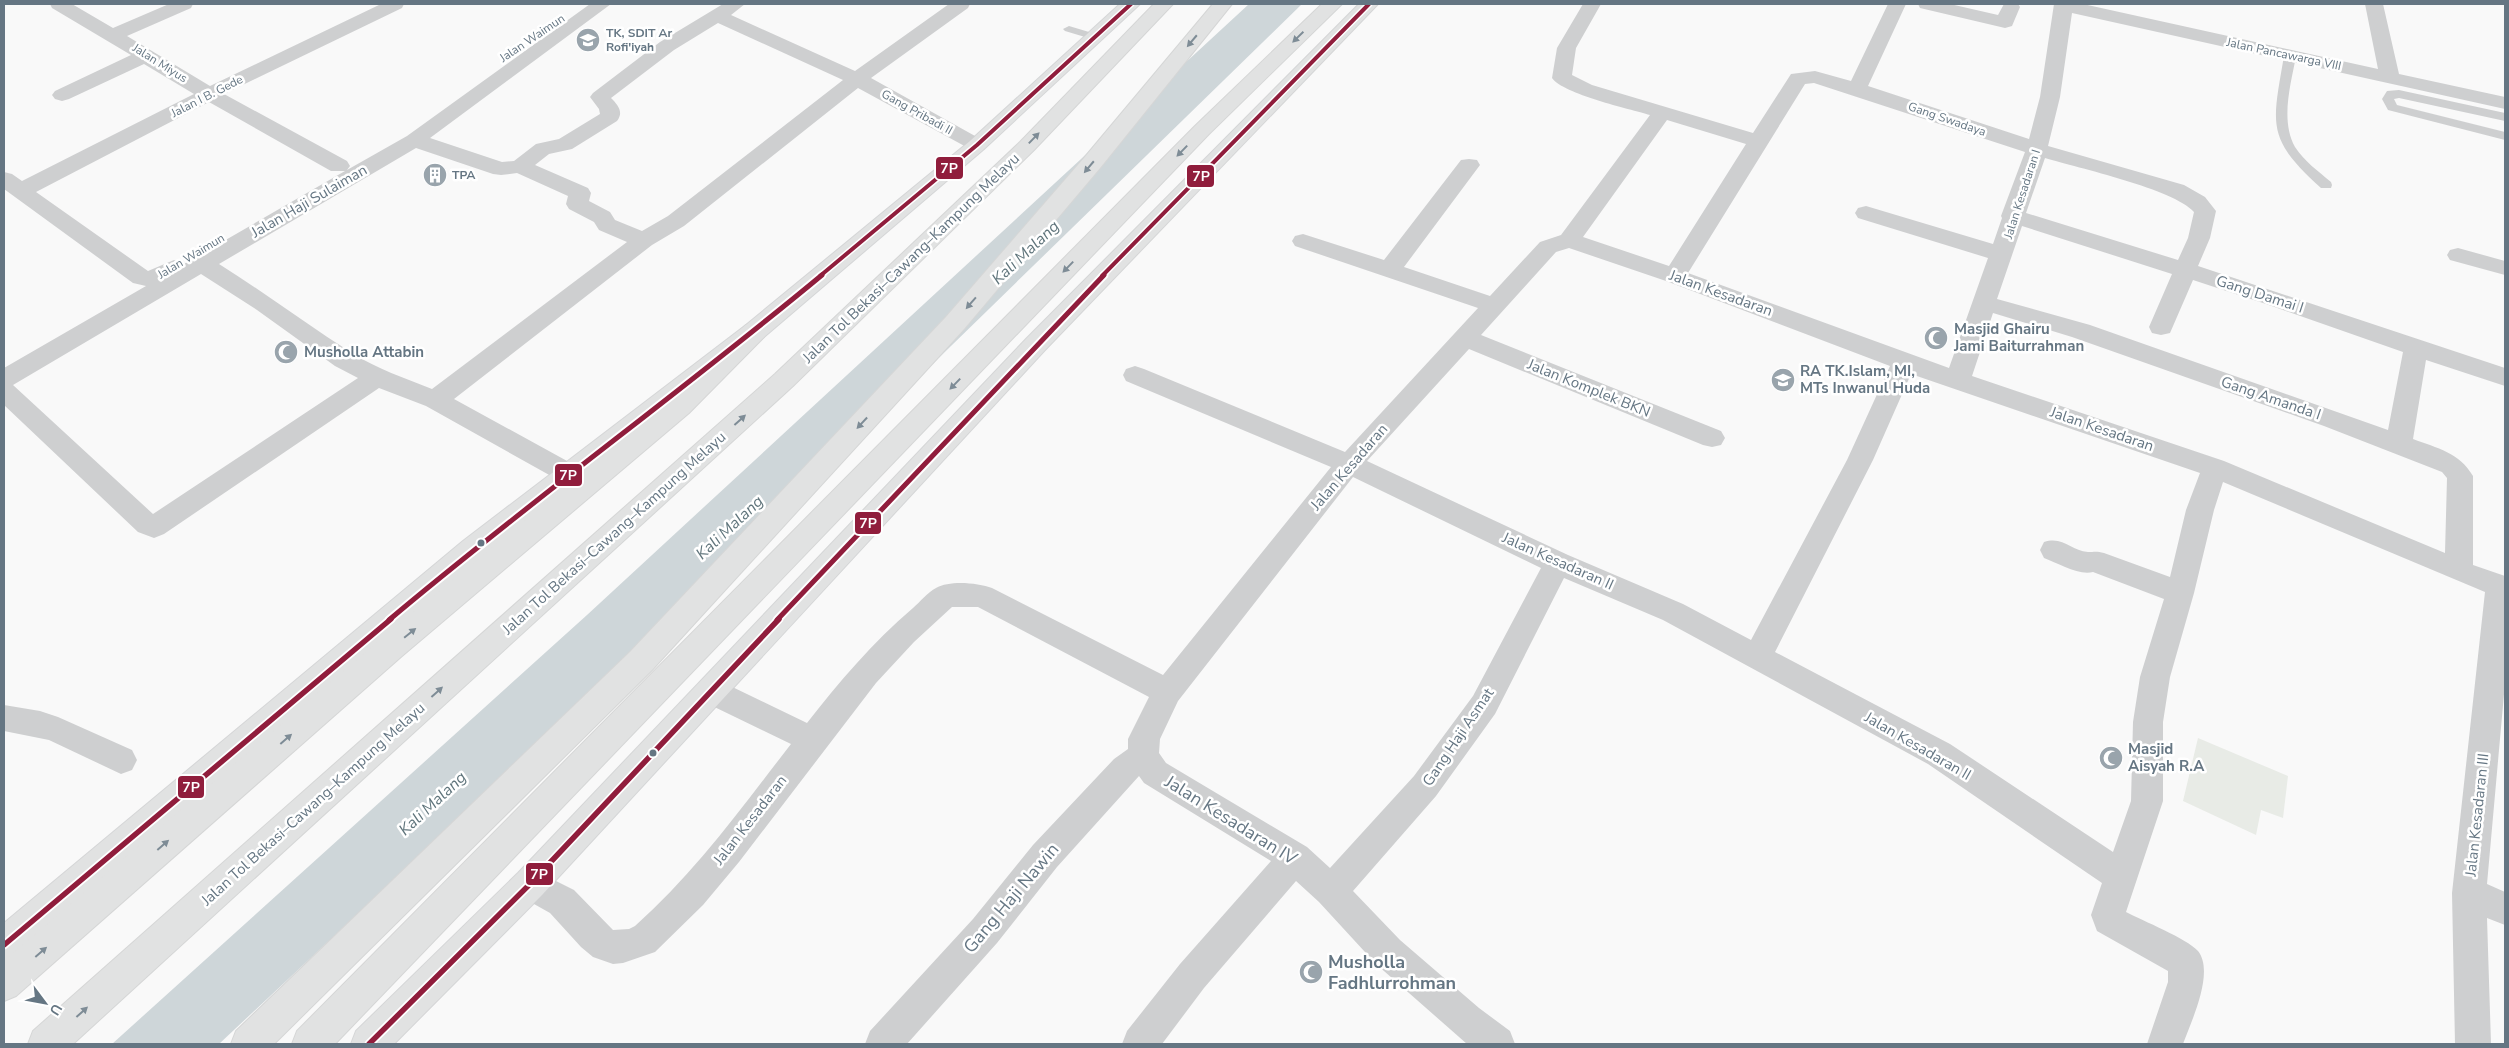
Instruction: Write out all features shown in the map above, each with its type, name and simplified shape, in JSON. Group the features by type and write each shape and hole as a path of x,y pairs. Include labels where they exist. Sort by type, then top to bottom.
{"main road":[{"path":"4,946 473,549 755,331 977,145 1131,4"},
{"name":"Jalan Tol Bekasi–Cawang–Kampung Melayu","path":"46,1044 784,380 1027,146 1164,4"},
{"path":"249,1044 641,662 955,323 1092,163 1223,4"},
{"path":"310,1044 1202,130 1333,4"},
{"path":"369,1044 530,884 1036,344 1370,4"},
{"path":"4,984 392,647 680,407 755,331"}],"street":[{"name":"Jalan Miyus","path":"59,4 114,35 209,94 339,166"},
{"path":"114,35 184,4"},
{"name":"Jalan I B. Gede","path":"12,185 209,94 394,4"},
{"name":"Jalan Waimun","path":"12,185 141,278 149,280 339,166 583,4"},
{"name":"Jalan Haji Sulaiman","path":"4,379 414,140 602,4"},
{"path":"414,140 501,169 520,166 544,148 565,145 610,117 611,111 609,106 602,102 600,97 667,46 736,4"},
{"path":"1592,4 1566,48 1561,69 1562,78 1585,89 1760,141 1674,276"},
{"path":"1857,88 1897,4"},
{"path":"1927,4 2005,22 2011,7"},
{"name":"Jalan Pancawarga VIII","path":"2064,4 2505,103"},
{"name":"Jalan Kesadaran I","path":"1958,379 2002,255 2012,216 2037,149 2050,97 2064,4"},
{"path":"2374,4 2390,77"},
{"path":"435,400 644,240 676,221 953,5"},
{"name":"Gang Pribadi II","path":"717,16 857,79 977,145"},
{"path":"62,95 147,55"},
{"name":"Gang Swadaya","path":"1760,141 1798,78 1815,77 1857,88 2037,149 2176,190 2198,202 2205,211 2199,238 2186,270"},
{"path":"1569,240 1663,112"},
{"path":"1390,269 1469,164"},
{"path":"520,166 580,194 577,204 602,217 607,225 644,240"},
{"path":"1866,213 2002,255"},
{"name":"Gang Damai I","path":"2012,216 2274,298 2505,377"},
{"name":"Jalan Kesadaran","path":"1144,756 1144,739 1167,692 1349,464 1496,306 1548,247 1569,240 1674,276 1904,362 2215,468 2459,571 2503,587"},
{"path":"1303,241 1496,306"},
{"path":"2458,255 2505,268"},
{"path":"202,264 265,304 344,360 377,377 435,400 569,474"},
{"path":"2161,327 2186,270"},
{"name":"Gang Amanda I","path":"1985,303 2081,331 2399,443 2452,465 2460,476 2459,571"},
{"name":"Jalan Komplek BKN","path":"1466,338 1712,438"},
{"path":"2399,443 2416,348"},
{"path":"1757,657 1860,460 1904,362"},
{"name":"Jalan Kesadaran II","path":"1135,375 1349,464 1558,563 1673,612 1939,754 2122,878"},
{"path":"4,391 148,525 154,527 377,377"},
{"path":"2165,1044 2186,982 2188,970 2186,964 2176,956 2109,920 2109,911 2122,878 2147,801 2148,722 2155,677 2180,593 2196,528 2215,468"},
{"path":"2054,550 2087,563 2094,560 2180,593"},
{"name":"Gang Haji Asmat","path":"1331,891 1425,786 1484,705 1558,563"},
{"name":"Jalan Kesadaran III","path":"2473,1044 2469,893 2503,587"},
{"name":"Jalan Kesadaran","path":"530,884 565,904 577,915 592,935 611,947 631,947 650,935 722,859 812,740 894,641 946,596 982,596 1167,692"},
{"path":"712,690 812,740"},
{"path":"4,718 40,724 58,730 121,760"},
{"name":"Jalan Kesadaran IV","path":"1144,756 1155,773 1295,858 1331,891 1388,952 1466,1021 1497,1044"},
{"name":"Gang Haji Nawin","path":"883,1044 985,931 1045,856 1125,769 1144,756"},
{"path":"1140,1044 1192,976 1295,858"},
{"path":"2469,893 2505,908"}],"lane":[{"path":"1069,29 1095,37"},
{"path":"2290,56 2282,124 2288,144 2302,163 2326,185"},
{"path":"2505,117 2399,94 2391,94 2388,99 2392,107 2505,136"}],"shaded area":[{"path":"2198,738 2288,776 2283,818 2261,810 2256,835 2183,801"}],"water":[{"name":"Kali Malang","path":"1249,4 1302,4 643,646 219,1044 112,1044 587,615"}],"transit line":[{"name":"7P","path":"4,945 473,549 755,331 977,145 1131,4"},
{"name":"7P","path":"369,1044 530,884 1036,344 1369,4"}],"place":[{"name":"TK, SDIT Ar Rofi'iyah","path":"588,40"},
{"name":"TPA","path":"435,175"},
{"name":"Masjid Ghairu Jami Baiturrahman","path":"1936,338"},
{"name":"Musholla Attabin","path":"286,352"},
{"name":"RA TK.Islam, MI, MTs Inwanul Huda","path":"1783,380"},
{"name":"Masjid Aisyah R.A","path":"2111,758"},
{"name":"Musholla Fadhlurrohman","path":"1311,972"}]}
